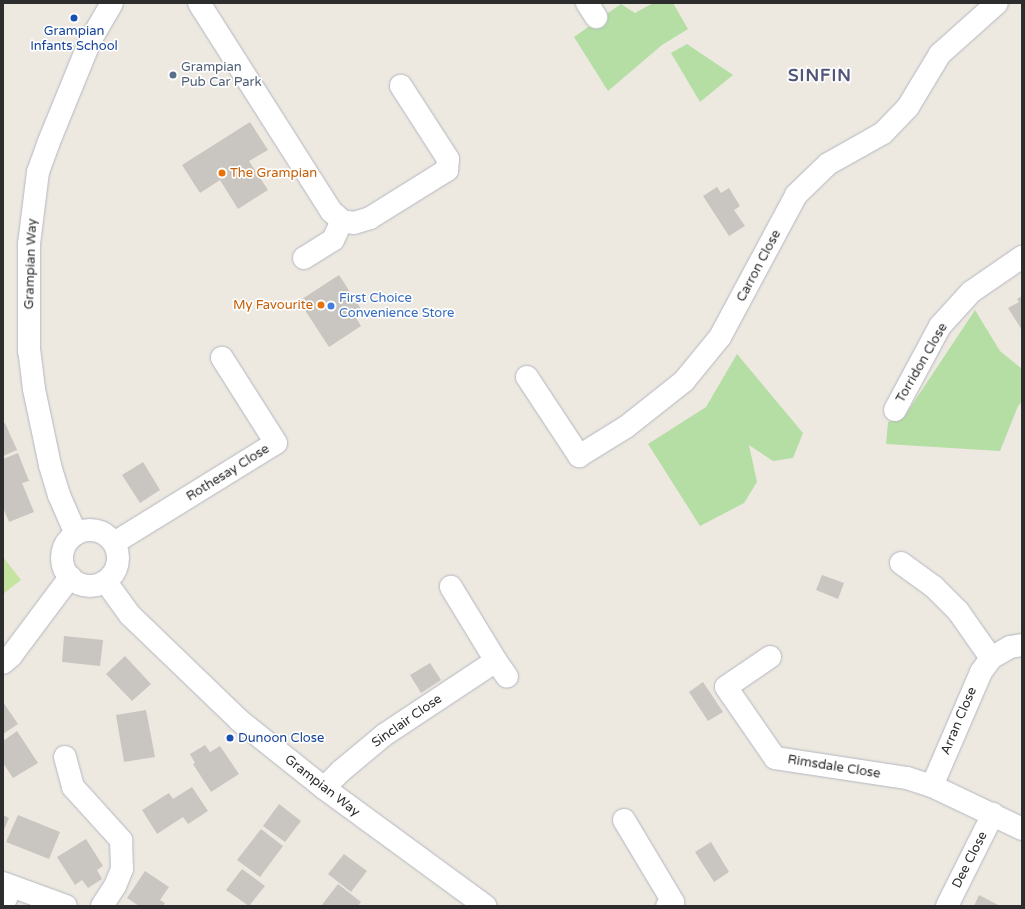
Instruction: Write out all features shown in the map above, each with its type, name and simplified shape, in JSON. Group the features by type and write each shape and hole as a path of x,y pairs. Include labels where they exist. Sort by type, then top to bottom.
{"street":[{"name":"Grampian Way","path":"76,534 59,495 50,465 34,389 29,351 29,244 38,172 90,41 112,3"},
{"path":"198,3 331,211 342,221 354,223 370,218 447,170 448,159 402,86"},
{"name":"Carron Close","path":"527,377 579,456 626,427 684,381 720,337 796,195 828,164 882,133 908,107 940,54 997,3"},
{"path":"304,258 333,240 342,221"},
{"name":"Torridon Close","path":"895,410 940,326 971,292 1022,257"},
{"name":"Rothesay Close","path":"114,543 276,443 222,358"},
{"path":"85,530 96,531 105,534 114,543 118,563 115,572 106,582 87,587 70,577 63,566 62,552 69,539 76,534 85,530"},
{"path":"900,563 934,587 958,611 992,658"},
{"path":"3,663 16,650 70,577"},
{"name":"Grampian Way","path":"106,582 130,615 198,683 240,722 324,788 485,906"},
{"name":"Sinclair Close","path":"324,788 341,771 384,735 501,669 451,587"},
{"name":"Arran Close","path":"932,786 981,672 992,658 1010,647 1022,645"},
{"name":"Rimsdale Close","path":"770,657 726,687 775,758 907,778 932,786 1022,829"},
{"path":"65,757 73,786 121,840 122,869 115,886 102,906"},
{"name":"Dee Close","path":"947,906 993,814"},
{"path":"624,820 672,905"},
{"path":"6,892 66,906"}],"green space":[{"path":"653,3 673,3 688,29 662,45 608,91 574,37 621,4 635,13"},
{"path":"687,44 733,75 700,102 671,53"},
{"path":"975,310 1000,351 1022,369 1022,402 1018,406 1000,451 886,444 888,422 904,417"},
{"path":"737,354 803,433 793,458 773,461 749,445 757,482 744,503 700,526 648,444 706,407"},
{"path":"3,557 21,580 3,594"}],"building":[{"name":"The Grampian","path":"250,122 268,150 249,161 268,190 238,209 220,180 200,193 182,165"},
{"path":"717,187 721,193 729,188 740,206 734,210 745,226 729,236 703,196"},
{"name":"First Choice Convenience Store","path":"339,275 363,312 355,316 361,326 329,347 299,301"},
{"path":"1022,296 1022,330 1008,308 1019,302 1017,299"},
{"path":"5,423 17,450 3,456 3,424"},
{"path":"18,453 29,481 22,483 34,512 9,522 3,508 3,459"},
{"path":"143,462 160,490 140,503 122,475"},
{"path":"822,575 844,583 838,599 816,590"},
{"path":"64,636 103,640 100,666 62,662"},
{"path":"125,656 151,684 132,701 106,674"},
{"path":"430,663 441,680 421,693 410,675"},
{"path":"703,682 723,712 708,721 689,692"},
{"path":"3,702 18,724 3,734"},
{"path":"146,710 155,757 124,762 116,715"},
{"path":"17,731 38,763 13,778 3,763 3,741"},
{"path":"205,745 210,752 220,746 239,774 211,792 193,764 195,763 190,754"},
{"path":"192,787 208,811 188,824 183,817 157,834 142,810 169,793 173,799"},
{"path":"279,804 301,821 285,842 263,826"},
{"path":"3,815 9,818 3,832"},
{"path":"18,815 60,832 49,859 6,842"},
{"path":"261,829 283,846 260,877 237,860"},
{"path":"86,839 103,866 97,870 102,879 88,888 82,880 75,885 57,857"},
{"path":"711,842 729,872 714,882 695,852"},
{"path":"344,854 367,871 351,892 328,874"},
{"path":"242,869 265,886 249,906 226,890"},
{"path":"145,871 169,887 160,900 165,903 163,906 139,906 127,898"},
{"path":"338,884 361,902 358,906 321,906"},
{"path":"979,895 1000,906 974,906"}],"place":[{"name":"Grampian Infants School","path":"74,18"},
{"name":"Grampian Pub Car Park","path":"173,75"},
{"name":"The Grampian","path":"222,173"},
{"name":"My Favourite","path":"321,305"},
{"name":"First Choice Convenience Store","path":"331,306"},
{"name":"Dunoon Close","path":"230,738"}],"district":[{"name":"SINFIN","path":"820,76"}]}
